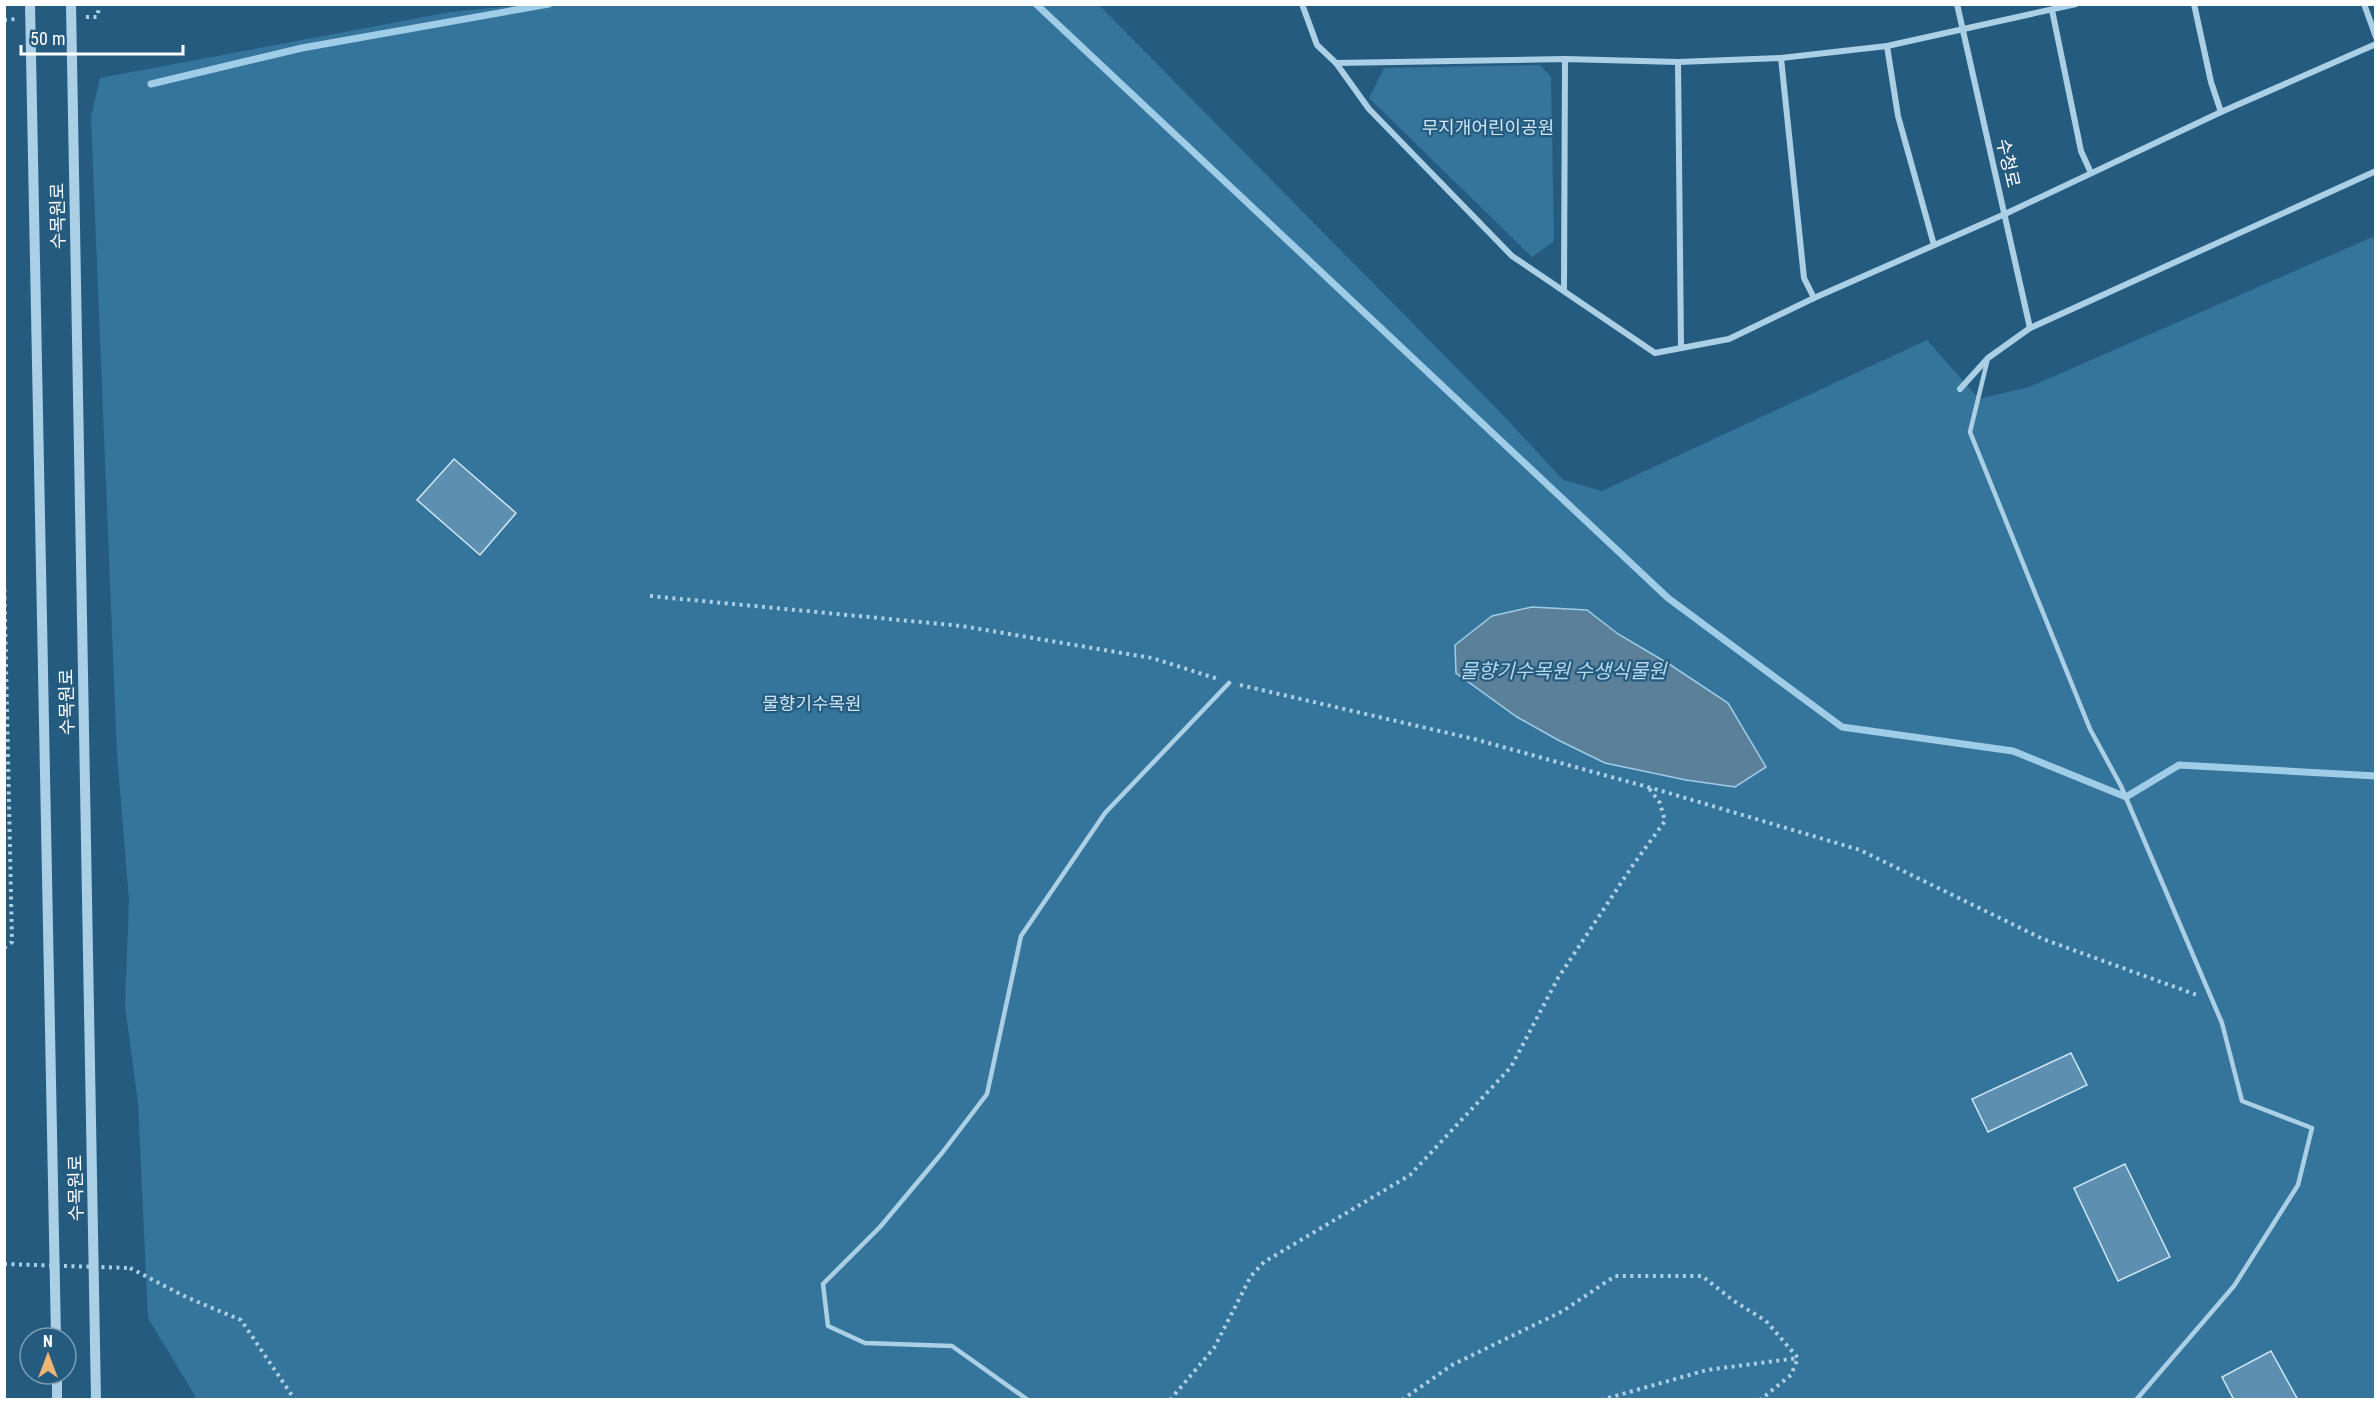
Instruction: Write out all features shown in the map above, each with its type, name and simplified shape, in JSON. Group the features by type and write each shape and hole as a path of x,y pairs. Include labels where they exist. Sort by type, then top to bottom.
{"street":[{"name":"수목원로","path":"30,4 56,1326"},
{"name":"수목원로","path":"71,4 96,1400"},
{"path":"1302,4 1317,45 1336,63 1369,109 1512,256 1655,353 1729,339 1814,298 2005,214 2221,112 2376,44"},
{"name":"수청로","path":"1957,4 2030,328"},
{"path":"1336,63 1565,59 1678,62 1781,57 1887,46 2076,4"},
{"path":"2194,4 2211,82 2221,112"},
{"path":"2364,4 2376,36"},
{"path":"2052,10 2081,151 2091,173"},
{"path":"1887,46 1898,116 1934,244"},
{"path":"1781,57 1804,278 1814,298"},
{"path":"1564,290 1565,59"},
{"path":"1678,62 1681,348"},
{"path":"1960,389 1988,358 2030,328 2376,171"}],"lane":[{"path":"1988,358 1970,432 2096,740 2121,786 2222,1023 2242,1101 2312,1128 2298,1185 2234,1286 2136,1400"},
{"path":"1028,1400 952,1346 865,1343 828,1326 824,1284 880,1227 942,1153 987,1094 1021,936 1106,813 1229,683"}],"path":[{"path":"71,18 97,17 99,4"},
{"path":"4,20 30,19"},
{"path":"4,574 12,942 4,948"},
{"path":"650,596 962,626 1152,658 1229,683 1474,739 1648,787 1860,850 2043,939 2199,995 2216,1011"},
{"path":"1170,1400 1214,1348 1251,1276 1264,1262 1410,1175 1511,1067 1558,978 1632,865 1665,821 1660,803 1648,787"},
{"path":"4,1264 129,1268 186,1297 240,1320 295,1400"},
{"path":"1402,1400 1452,1365 1563,1311 1615,1276 1702,1276 1734,1301 1766,1321 1798,1358"},
{"path":"1601,1400 1707,1370 1798,1358"},
{"path":"1760,1400 1791,1375 1798,1358"}],"green space":[{"name":"물향기수목원","path":"522,5 1099,5 1501,413 1563,480 1602,491 1927,340 1979,399 2029,387 2375,236 2375,1399 197,1399 148,1318 138,1103 125,1006 129,900 117,754 91,117 100,78 451,12"},
{"name":"무지개어린이공원","path":"1540,65 1551,77 1554,241 1532,257 1369,98 1384,68"}],"water":[{"name":"물향기수목원 수생식물원","path":"1532,607 1587,610 1618,634 1728,703 1766,767 1735,787 1686,780 1605,763 1517,717 1456,673 1455,645 1492,616"}],"building":[{"path":"454,459 516,513 480,555 417,500"},
{"path":"2071,1053 2087,1085 1988,1132 1972,1099"},
{"path":"2125,1164 2170,1257 2118,1281 2074,1188"},
{"path":"2271,1351 2298,1400 2234,1400 2222,1377"}],"waterway":[{"path":"151,84 302,48 549,4"},
{"path":"1036,4 1668,598 1842,727 2013,751 2126,797 2179,765 2376,776"}]}
